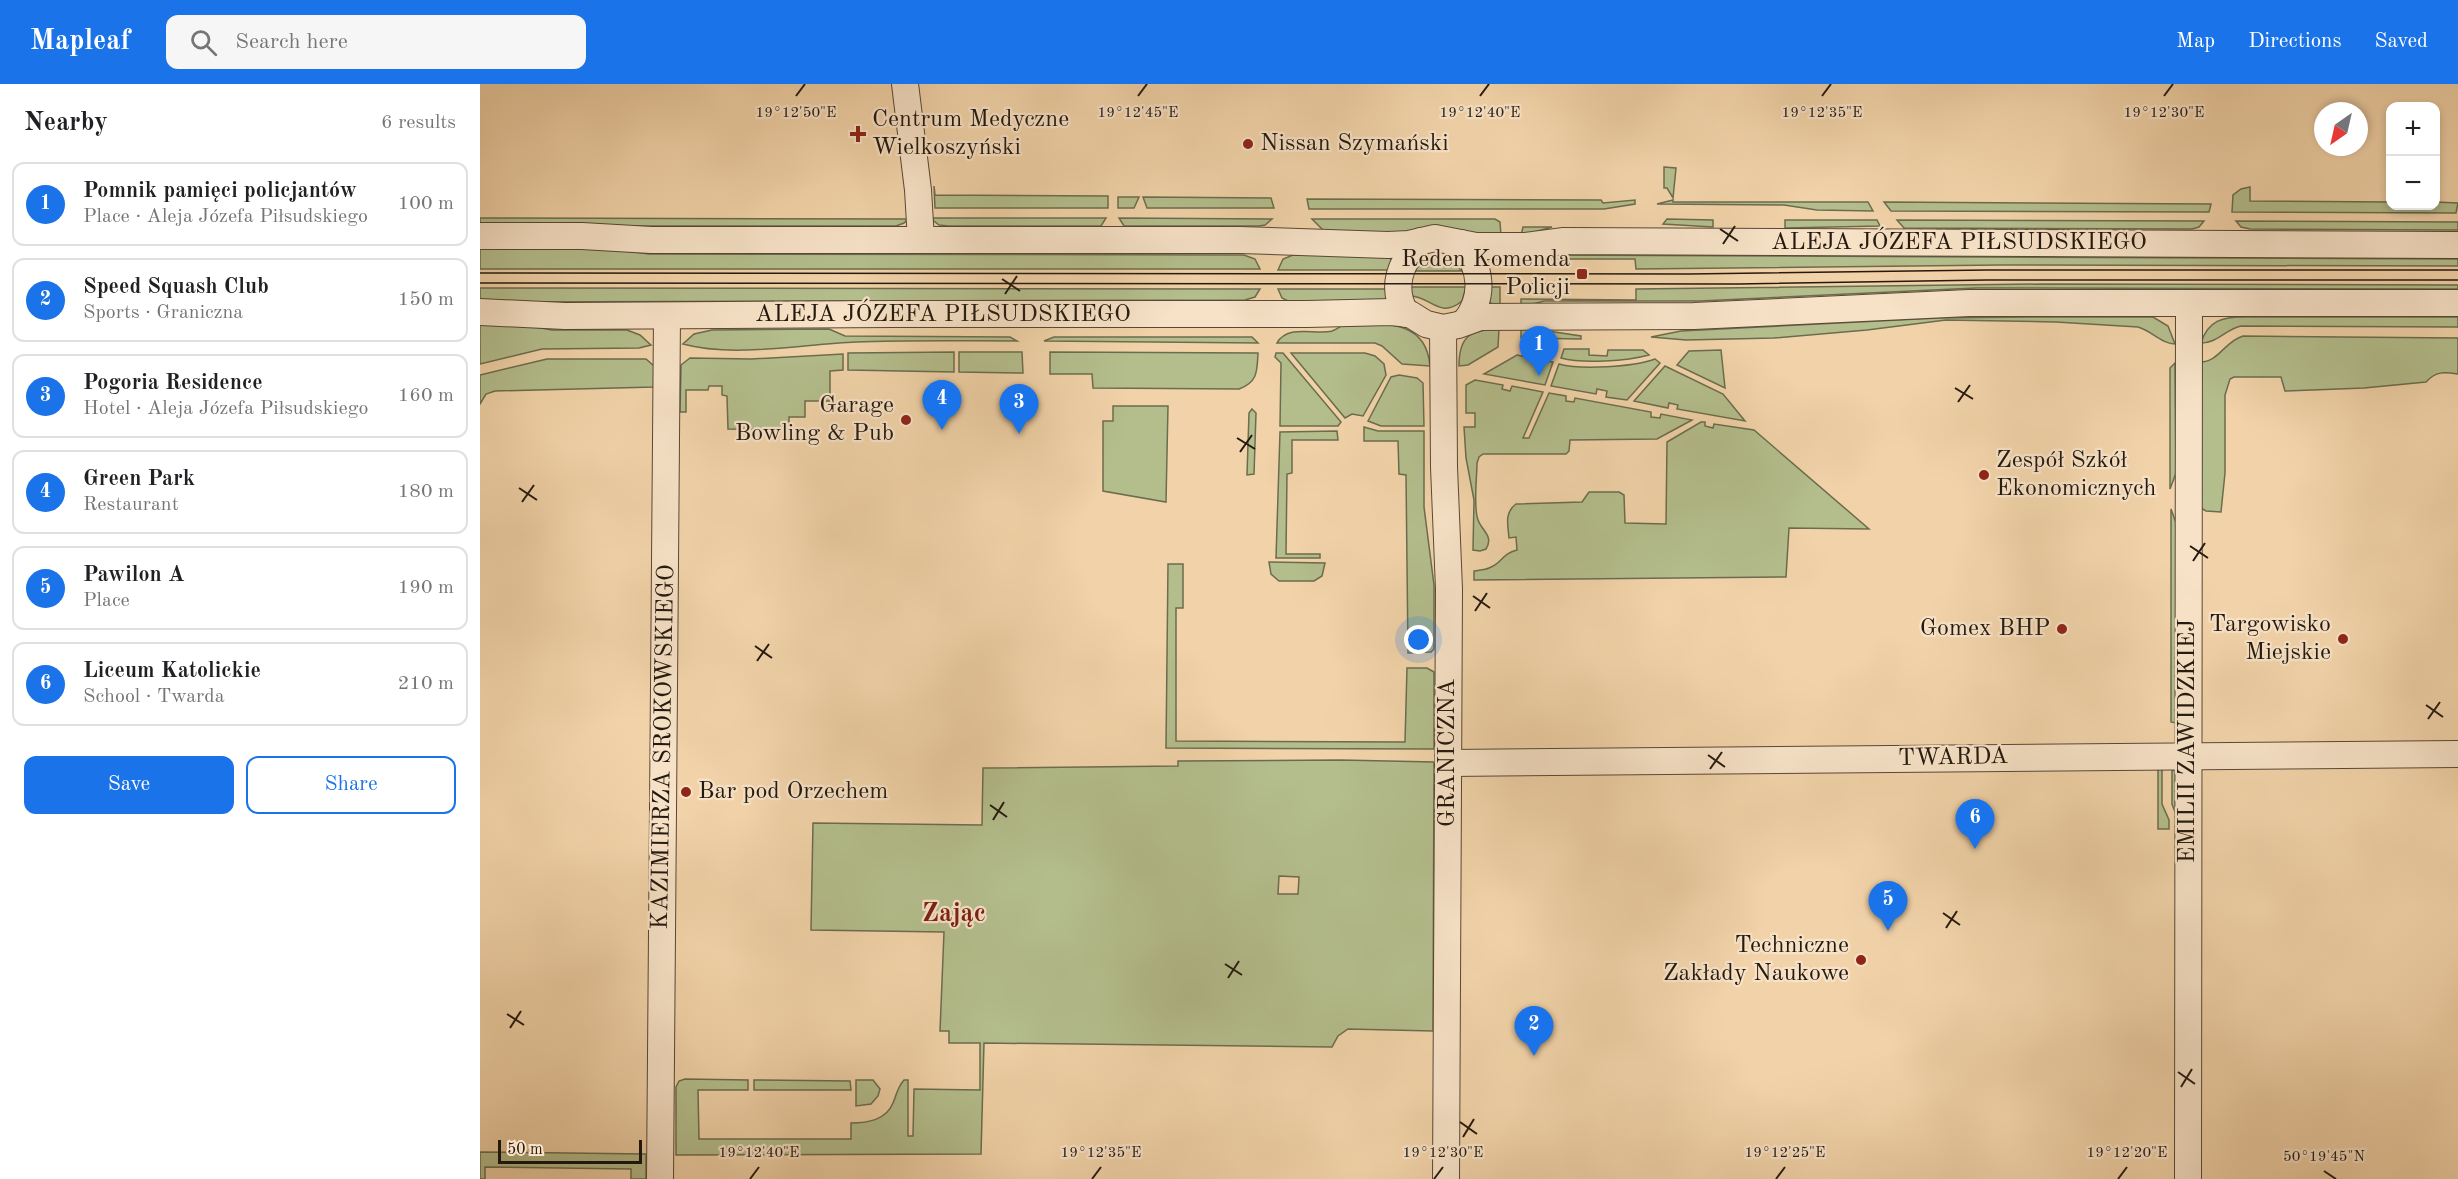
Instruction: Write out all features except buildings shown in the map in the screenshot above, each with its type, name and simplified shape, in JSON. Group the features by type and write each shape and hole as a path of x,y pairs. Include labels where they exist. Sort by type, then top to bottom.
{"street":[{"path":"905,84 918,190 921,240"},
{"path":"480,236 582,236 651,240 1240,240 1388,245 1440,239 1461,243 1476,267 1480,284 1475,305 1454,325"},
{"path":"1421,241 1404,262 1397,281 1398,296 1406,314 1426,324 1454,325 1484,316 1694,316 1934,304 2458,303"},
{"name":"ALEJA JÓZEFA PIŁSUDSKIEGO","path":"1461,243 1476,246 1526,246 1564,241 2458,244"},
{"name":"EMILII ZAWIDZKIEJ","path":"2188,1179 2189,303"},
{"name":"ALEJA JÓZEFA PIŁSUDSKIEGO","path":"480,312 558,316 1391,312 1406,314"},
{"name":"KAZIMIERZA SROKOWSKIEGO","path":"660,1179 667,316"},
{"name":"GRANICZNA","path":"1446,1179 1449,589 1444,467 1454,325"},
{"name":"TWARDA","path":"1448,763 2458,754"}],"green space":[{"path":"1664,167 1676,168 1673,198 1667,188 1664,188"},
{"path":"934,186 935,195 1108,196 1108,208 935,208"},
{"path":"2250,187 2250,201 2386,202 2386,210 2440,210 2440,202 2458,203 2456,213 2232,212 2233,195 2241,189"},
{"path":"1118,197 1139,197 1134,208 1118,208"},
{"path":"1143,197 1271,198 1274,208 1147,208"},
{"path":"1307,199 1601,200 1603,203 1635,200 1635,204 1604,209 1309,209"},
{"path":"1673,200 1673,202 1868,202 1873,211 1817,210 1784,205 1657,204"},
{"path":"1884,202 2211,204 2209,212 1891,211"},
{"path":"480,218 908,219 896,226 480,226"},
{"path":"930,218 1106,218 1101,226 949,226 939,225"},
{"path":"1119,218 1272,219 1265,225 1259,226 1124,226"},
{"path":"1312,219 1495,219 1500,222 1501,236 1474,235 1437,225 1405,234 1325,232"},
{"path":"1667,219 1713,220 1713,227 1663,224"},
{"path":"1785,220 1877,220 1880,226 1785,228"},
{"path":"1897,220 2204,221 2199,227 2192,229 1904,228"},
{"path":"2236,221 2458,222 2458,230 2250,229 2241,227"},
{"path":"1523,227 1552,227 1521,236"},
{"path":"480,245 589,246 649,254 1244,255 1255,259 1260,269 480,269"},
{"path":"1293,255 1385,255 1393,261 1393,270 1278,270 1283,259"},
{"path":"1521,255 2458,259 2458,266 2001,265 1636,269 1635,259 1521,259"},
{"path":"1438,258 1450,260 1462,271 1414,271 1422,263"},
{"path":"2043,284 2458,285 2458,289 1976,288 1700,301 1544,301 1521,307 1521,299 1636,300 1636,289"},
{"path":"1410,287 1466,287 1462,301 1454,306 1442,308 1412,296"},
{"path":"1486,287 1500,287 1500,307 1488,300"},
{"path":"480,288 1260,289 1255,297 1245,300 480,302"},
{"path":"1278,289 1391,289 1392,300 1290,302 1282,298"},
{"path":"2153,317 2168,326 2175,344 2166,342 2138,327 2056,322 1946,320 1774,338 1686,340 1651,337 1681,331 1939,318"},
{"path":"2244,317 2458,317 2458,327 2241,326 2212,341 2201,343 2208,329 2217,321"},
{"path":"480,321 506,322 552,330 627,330 640,335 651,345 639,348 542,349 480,364"},
{"path":"1344,324 1386,324 1411,331 1427,350 1430,366 1402,364 1382,346 1375,343 1277,343 1282,337 1294,332 1332,331"},
{"path":"1521,327 1581,336 1581,339 1521,338"},
{"path":"829,329 845,336 1010,337 1017,341 856,342 746,350 703,348 683,344 694,334 712,330"},
{"path":"1499,329 1498,347 1468,365 1459,366 1461,347 1468,336 1481,331"},
{"path":"2243,336 2458,338 2458,374 2441,373 2426,382 2364,388 2285,391 2281,377 2234,377 2230,379 2225,395 2225,473 2221,512 2206,511 2201,508 2200,362 2212,359 2231,342"},
{"path":"1054,337 1252,337 1258,343 1044,341"},
{"path":"1564,349 1589,349 1589,355 1607,356 1608,350 1643,350 1649,355 1617,360 1581,361 1561,358"},
{"path":"1721,350 1725,388 1677,365 1689,351"},
{"path":"954,352 954,372 848,370 848,353"},
{"path":"959,352 1022,352 1023,373 959,372"},
{"path":"1050,352 1258,353 1257,370 1253,379 1239,389 1093,388 1092,374 1050,374"},
{"path":"1276,353 1283,353 1341,422 1338,426 1280,426 1281,363 1275,357"},
{"path":"1291,353 1365,353 1375,356 1384,364 1386,375 1363,416 1352,414 1345,418"},
{"path":"843,354 843,370 830,371 830,401 805,401 805,417 789,417 789,430 728,429 727,396 722,395 722,386 709,386 708,390 686,390 686,412 680,412 681,365 690,358 751,359"},
{"path":"1517,355 1553,362 1545,385 1484,374"},
{"path":"547,359 646,359 654,366 654,387 495,391 486,394 480,404 480,375"},
{"path":"1655,359 1660,363 1627,400 1606,397 1607,391 1597,389 1596,394 1551,386 1559,364 1607,367"},
{"path":"2175,363 2176,473 2170,489 2170,368"},
{"path":"1665,366 1723,394 1745,421 1677,409 1678,405 1669,403 1668,408 1634,401"},
{"path":"1399,375 1417,378 1423,383 1424,426 1381,426 1368,421 1391,377"},
{"path":"1475,380 1503,385 1502,389 1510,391 1512,386 1543,392 1523,438 1529,438 1549,393 1566,396 1566,401 1574,402 1575,398 1651,412 1651,417 1660,418 1661,414 1692,420 1657,439 1570,440 1569,451 1566,454 1483,454 1477,463 1476,507 1478,520 1489,541 1486,549 1473,550 1474,500 1466,458 1464,427 1475,427 1475,413 1466,413 1466,385"},
{"path":"1113,406 1168,406 1166,502 1103,491 1103,421 1113,421"},
{"path":"1252,409 1256,413 1254,474 1247,475 1249,413"},
{"path":"1701,422 1713,428 1714,424 1754,430 1869,529 1789,528 1786,577 1474,580 1474,571 1494,566 1508,554 1517,550 1516,537 1509,538 1508,524 1508,515 1516,504 1582,502 1589,492 1619,492 1624,495 1625,523 1666,524 1667,442"},
{"path":"1364,427 1378,431 1424,431 1424,507 1434,585 1434,649 1431,652 1408,653 1406,475 1399,474 1398,441 1364,441"},
{"path":"1337,431 1338,440 1292,440 1292,473 1287,474 1286,554 1320,554 1320,558 1276,558 1280,432"},
{"path":"2171,509 2176,523 2176,723 2171,722"},
{"path":"1269,562 1325,563 1322,576 1314,581 1279,581 1271,574"},
{"path":"1168,564 1183,564 1183,608 1176,608 1176,741 1405,742 1407,668 1427,668 1434,672 1434,749 1166,748"},
{"path":"1178,761 1434,762 1433,1031 1348,1029 1338,1036 1332,1047 984,1043 981,1154 676,1155 676,1087 679,1081 685,1079 748,1080 748,1090 698,1090 699,1139 851,1139 851,1123 870,1121 886,1113 904,1080 908,1080 908,1136 913,1136 914,1089 980,1090 980,1043 949,1043 949,1031 940,1031 944,932 811,930 813,823 982,825 983,768 1178,766","holes":["1279,876 1299,877 1298,894 1278,894"]},
{"path":"2162,765 2162,804 2169,820 2169,829 2158,829 2158,766"},
{"path":"2172,768 2176,773 2178,820 2172,804"},
{"path":"754,1080 850,1081 851,1090 754,1090"},
{"path":"856,1080 873,1080 880,1089 878,1096 871,1104 856,1106"},
{"path":"480,1152 646,1154 646,1179 631,1179 631,1169 485,1167 485,1179 480,1179"}],"tram line":[{"path":"480,273 1689,274 1987,270 2458,270"},
{"path":"480,283 1739,284 1987,280 2458,280"}],"place":[{"name":"Centrum Medyczne Wielkoszyński","path":"858,134"},
{"name":"Nissan Szymański","path":"1248,144"},
{"name":"Reden Komenda Policji","path":"1582,274"},
{"name":"Pomnik pamięci policjantów","path":"1539,376"},
{"name":"Garage Bowling & Pub","path":"906,420"},
{"name":"Green Park","path":"942,430"},
{"name":"Pogoria Residence","path":"1019,434"},
{"name":"Zespół Szkół Ekonomicznych","path":"1984,475"},
{"name":"Gomex BHP","path":"2062,629"},
{"name":"Targowisko Miejskie","path":"2343,639"},
{"name":"Bar pod Orzechem","path":"686,792"},
{"name":"Liceum Katolickie","path":"1975,849"},
{"name":"Pawilon A","path":"1888,931"},
{"name":"Techniczne Zakłady Naukowe","path":"1861,960"},
{"name":"Speed Squash Club","path":"1534,1056"}],"district":[{"name":"Zając","path":"954,914"}]}
